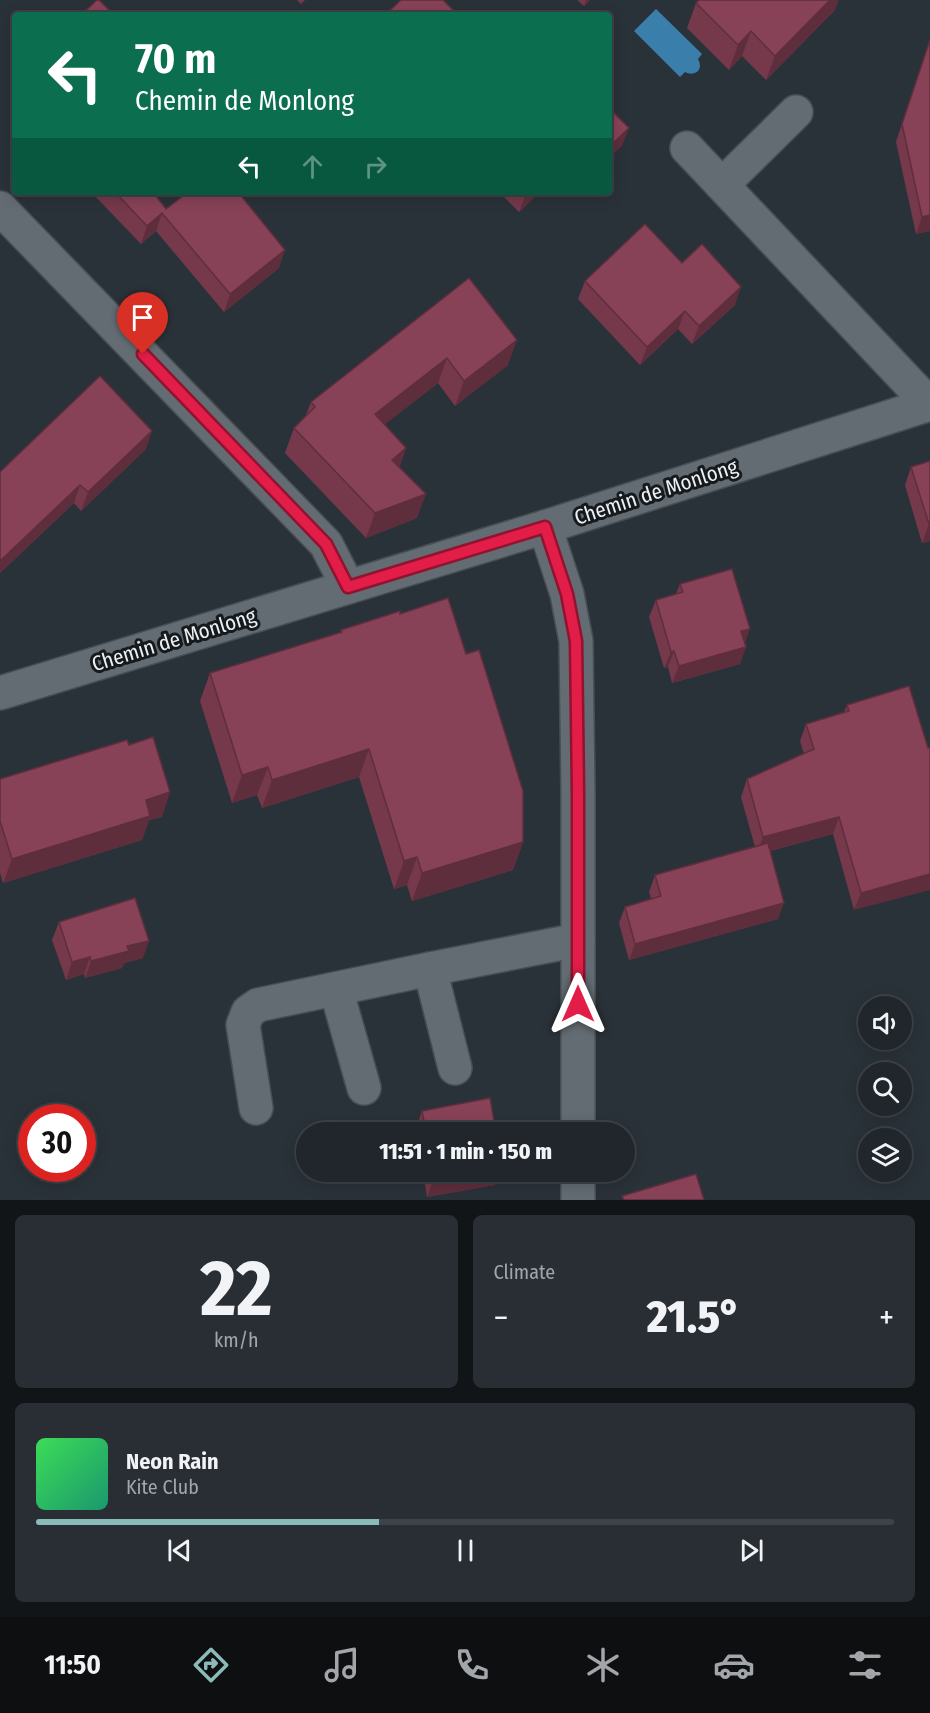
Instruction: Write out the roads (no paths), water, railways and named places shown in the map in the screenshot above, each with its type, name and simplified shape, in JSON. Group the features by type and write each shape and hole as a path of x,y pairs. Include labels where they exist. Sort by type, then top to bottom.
{"street":[{"path":"722,185 796,112"},
{"name":"Chemin de Monlong","path":"0,693 545,527 929,404 687,148"},
{"path":"0,208 326,544 348,587"},
{"path":"545,527 567,594 576,641 578,1122"},
{"path":"256,1108 243,1025 248,1012 258,1005 578,940"},
{"path":"430,969 454,1068"},
{"path":"336,989 363,1088"},
{"path":"578,1182 578,1200"}],"water":[{"path":"656,9 702,54 698,59 700,66 697,72 692,74 685,72 680,77 634,31"}]}
